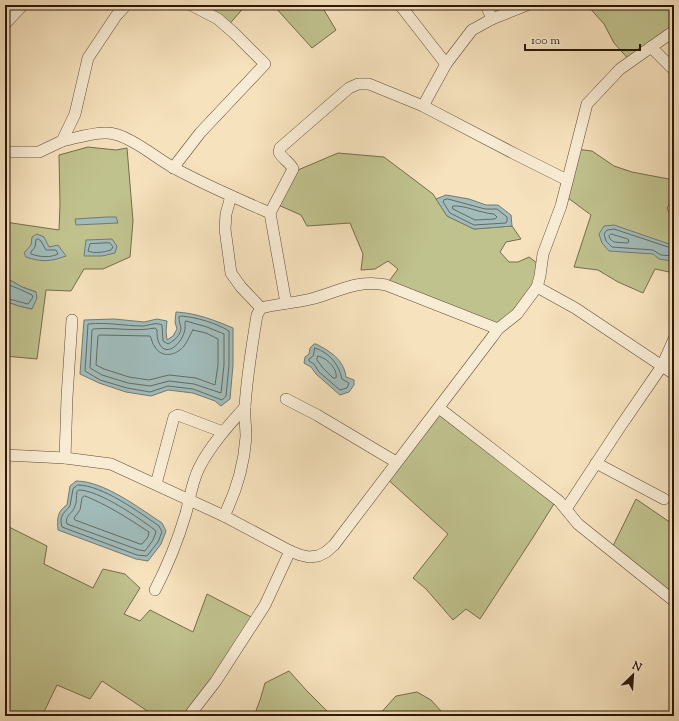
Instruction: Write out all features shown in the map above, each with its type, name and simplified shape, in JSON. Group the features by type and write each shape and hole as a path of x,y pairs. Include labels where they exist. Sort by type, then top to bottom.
{"street":[{"path":"62,141 75,114 88,58 116,16 126,5"},
{"path":"173,168 200,133 265,64 218,19 191,5"},
{"path":"400,5 446,64"},
{"path":"486,5 492,19"},
{"path":"423,106 446,64 472,30 492,19 527,5"},
{"path":"5,24 21,7"},
{"path":"5,455 64,458 112,464 224,516 290,551 309,557 318,556 326,552 334,544 439,408 498,329 517,314 537,287 543,254 559,212 587,104 620,69 674,31"},
{"path":"651,47 674,70"},
{"path":"286,303 270,213 293,169 292,165 280,156 280,148 349,88 358,84 369,84 423,106 567,180"},
{"path":"5,152 39,152 62,141 107,133 119,136 132,142 173,168 270,213"},
{"path":"231,196 226,214 225,230 231,273 241,287 261,308"},
{"path":"224,516 239,480 246,437 245,407 257,315 261,308 310,299 359,284 378,283 498,329"},
{"path":"537,287 575,308 674,374"},
{"path":"64,458 72,320"},
{"path":"566,509 662,366 674,339"},
{"path":"286,400 317,415 396,462"},
{"path":"155,590 177,542 198,469 223,432 245,407"},
{"path":"439,408 559,501 578,524 674,601"},
{"path":"156,484 174,417 178,415 223,432"},
{"path":"596,463 664,498"},
{"path":"189,716 216,681 260,615 290,551"}],"green space":[{"path":"185,5 246,5 226,28"},
{"path":"269,5 321,5 336,30 312,48 274,6"},
{"path":"587,5 674,5 674,28 631,62 614,43 604,24"},
{"path":"88,147 116,150 127,148 133,221 130,257 103,269 84,269 71,291 46,290 37,359 5,356 5,301 32,309 36,292 22,287 8,279 5,283 5,222 59,230 59,155"},
{"path":"576,149 592,151 614,166 632,172 674,180 674,197 667,208 672,219 674,219 674,273 655,269 643,293 618,282 598,270 574,267 591,215 564,195"},
{"path":"338,153 384,157 433,194 447,216 474,229 512,226 521,239 506,242 500,252 509,262 518,262 529,257 541,266 540,276 498,329 386,285 398,269 388,261 375,269 361,270 363,254 350,223 307,226 301,215 276,204 298,170"},
{"path":"439,408 557,499 480,619 466,609 453,620 426,589 413,578 448,534 385,477"},
{"path":"636,499 674,525 674,601 611,550"},
{"path":"5,525 47,546 44,564 93,588 103,569 125,574 140,588 124,614 140,621 150,610 193,632 207,594 257,620 189,716 155,716 102,681 90,699 57,685 42,716 5,716"},
{"path":"289,671 332,716 254,716 265,683"},
{"path":"417,692 431,700 441,711 441,716 378,716 396,696"}],"water":[{"path":"446,195 469,199 486,205 498,205 511,215 512,226 474,229 447,216 436,199"},
{"path":"116,217 118,223 76,225 75,219"},
{"path":"614,225 672,245 674,249 674,257 672,261 659,259 653,254 609,251 602,243 599,234 604,226"},
{"path":"37,234 44,237 49,247 58,245 66,256 46,261 26,257 24,253 31,245 32,237"},
{"path":"112,239 117,246 115,253 102,256 84,256 86,240"},
{"path":"8,279 22,287 36,292 37,298 32,309 5,301 5,283"},
{"path":"176,312 198,315 233,328 233,365 230,399 221,406 215,401 193,393 168,390 151,396 126,392 99,383 80,374 84,320 114,319 144,322 157,319 167,321 167,340 173,336 177,329 175,322"},
{"path":"314,344 336,357 345,371 346,377 354,380 354,385 349,392 340,395 316,374 311,367 304,363 305,357 309,354 310,348"},
{"path":"76,481 98,485 109,490 121,496 162,523 166,531 161,544 148,561 136,559 58,530 59,513 67,505 70,486"}]}
